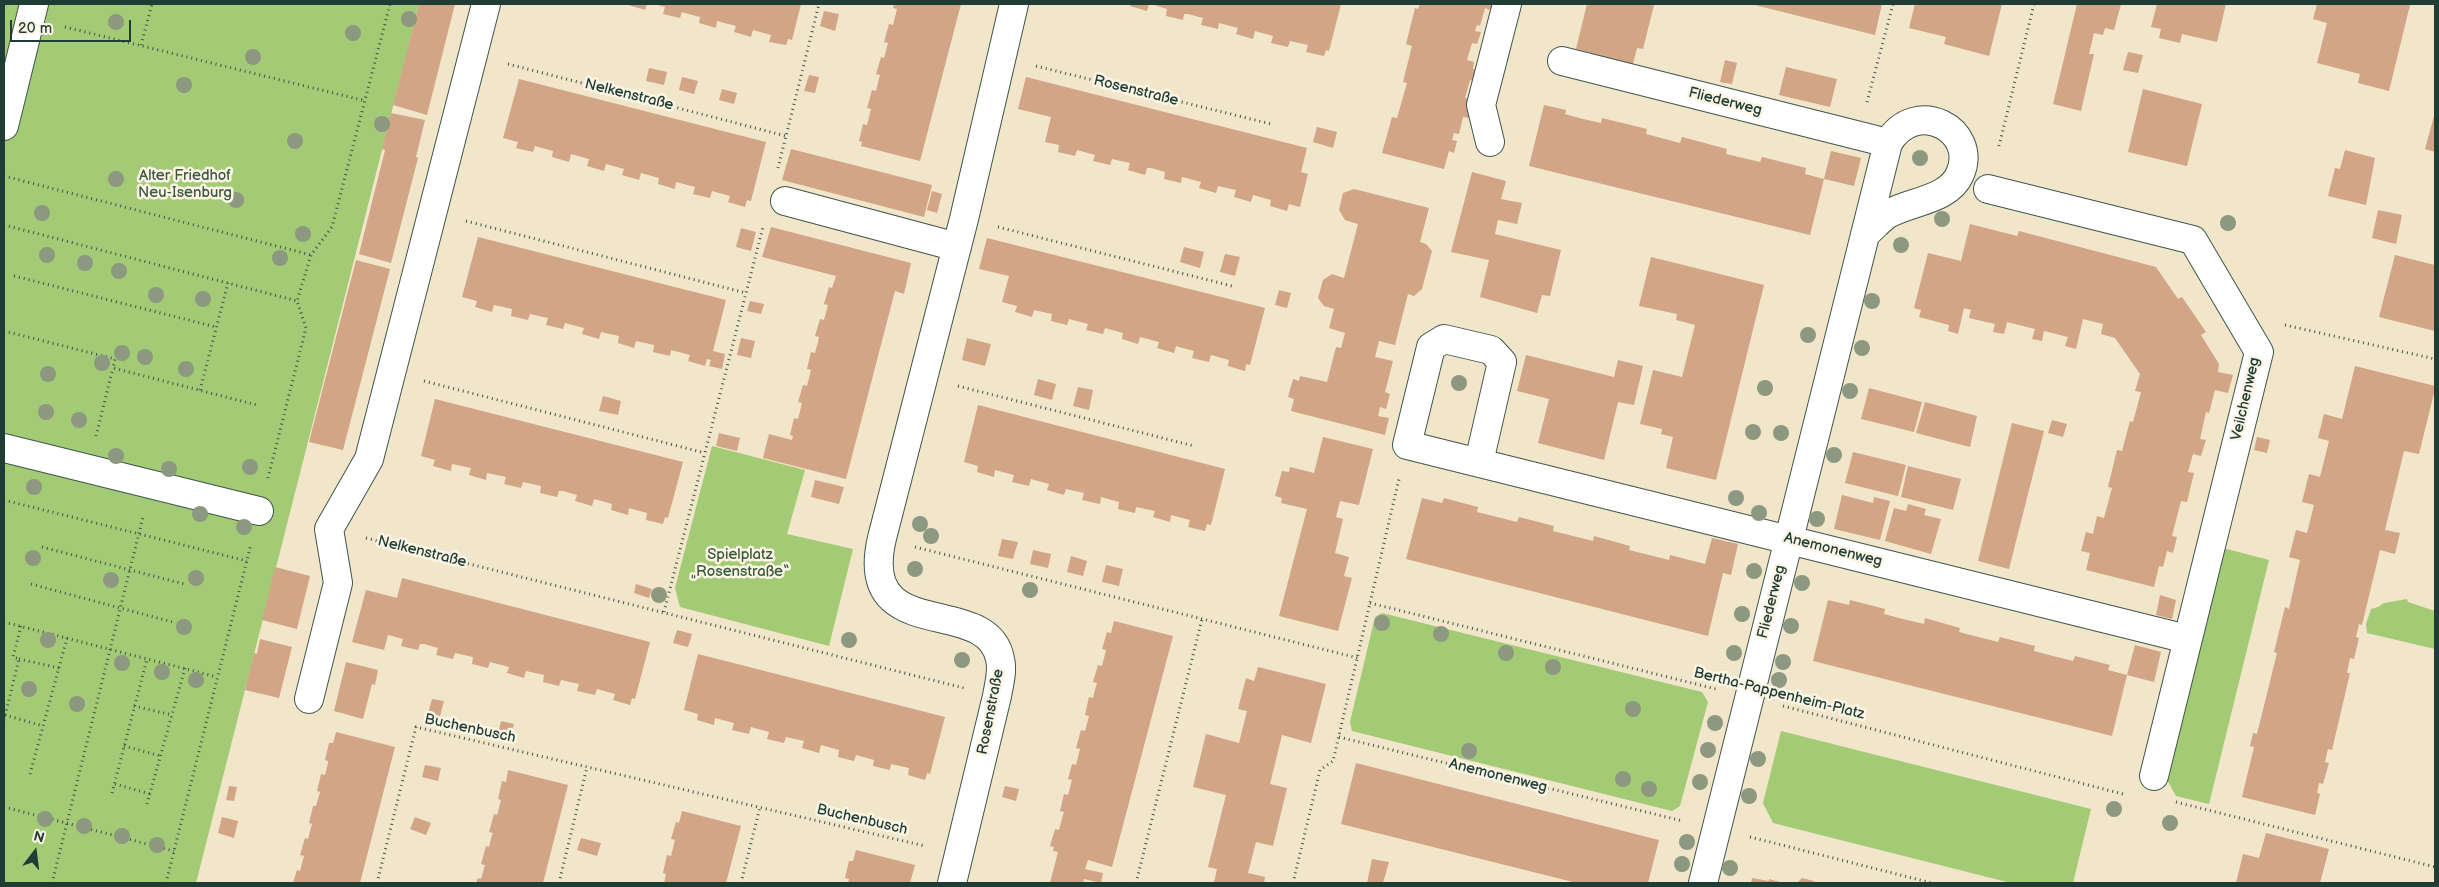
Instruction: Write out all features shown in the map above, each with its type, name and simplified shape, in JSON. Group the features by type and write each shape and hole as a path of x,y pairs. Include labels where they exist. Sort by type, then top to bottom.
{"street":[{"path":"309,699 338,583 329,529 369,459 486,4"},
{"name":"Rosenstraße","path":"952,883 1001,674 1000,658 995,644 987,636 962,624 913,611 897,602 887,593 878,574 879,550 964,219 1014,4"},
{"path":"1490,142 1482,105 1507,4"},
{"path":"4,126 32,11"},
{"name":"Fliederweg","path":"1562,61 1888,143"},
{"name":"Fliederweg","path":"1703,883 1788,539 1865,234 1888,143 1894,132 1904,125 1926,119 1947,127 1959,141 1963,154 1961,172 1948,190 1938,196 1914,202 1887,215 1865,234"},
{"name":"Veilchenweg","path":"1988,189 2193,240 2258,352 2154,776"},
{"path":"775,209 957,247"},
{"path":"1407,444 1431,347 1444,339 1491,350 1502,362 1479,462"},
{"name":"Anemonenweg","path":"1407,444 2187,639"},
{"path":"4,448 259,511"}],"path":[{"path":"141,45 152,4"},
{"path":"166,883 306,328 297,302 311,255 332,226 390,4"},
{"path":"777,171 819,4"},
{"path":"1858,136 1893,4"},
{"path":"1988,189 2034,4"},
{"path":"32,11 141,45 366,101"},
{"name":"Nelkenstraße","path":"473,55 786,136"},
{"name":"Rosenstraße","path":"1002,58 1271,124"},
{"path":"4,176 311,255"},
{"path":"664,612 746,293 775,209"},
{"path":"432,212 746,293"},
{"path":"964,219 1232,286"},
{"path":"4,225 297,302"},
{"path":"14,276 216,327"},
{"path":"200,390 228,284"},
{"path":"2237,314 2435,360"},
{"path":"4,331 115,359 88,469"},
{"path":"113,368 257,405"},
{"path":"392,373 705,453"},
{"path":"922,377 1194,446"},
{"path":"1293,883 1320,770 1333,761 1407,444"},
{"path":"52,883 150,485"},
{"path":"4,500 247,561"},
{"name":"Nelkenstraße","path":"329,529 680,616"},
{"path":"912,546 1358,658"},
{"path":"42,547 184,584"},
{"path":"31,584 176,623"},
{"name":"Bertha-Pappenheim-Platz","path":"1370,603 1749,697 2129,796"},
{"name":"Rosenstraße","path":"680,616 967,689"},
{"path":"1136,883 1202,619"},
{"path":"4,622 218,677"},
{"path":"22,626 13,657 59,668"},
{"path":"30,774 67,638"},
{"path":"4,720 19,659"},
{"path":"112,793 146,659"},
{"path":"147,804 185,668"},
{"path":"134,706 172,715"},
{"path":"5,715 43,726"},
{"name":"Buchenbusch","path":"377,883 416,727 959,854"},
{"name":"Anemonenweg","path":"1339,737 1716,829"},
{"path":"124,746 161,756"},
{"path":"559,883 588,767"},
{"path":"115,784 150,794"},
{"path":"2173,802 2435,867"},
{"path":"4,807 174,851"},
{"path":"741,883 760,807"},
{"path":"1716,829 1932,883"}],"green space":[{"name":"Alter Friedhof Neu-Isenburg","path":"4,4 419,4 196,883 4,883"},
{"name":"Spielplatz „Rosenstraße“","path":"712,446 805,470 787,534 853,549 829,646 680,607 675,588"},
{"path":"2223,548 2269,560 2209,804 2176,796 2167,780"},
{"path":"2407,599 2408,602 2435,611 2435,649 2367,633 2366,624 2371,609 2384,603"},
{"path":"1382,613 1702,692 1708,702 1680,806 1672,811 1352,731 1350,722 1375,617"},
{"path":"1781,731 2091,809 2073,883 2011,883 1773,823 1763,803"}],"building":[{"path":"419,4 455,4 427,115 393,105"},
{"path":"625,4 647,4 645,10"},
{"path":"654,4 801,4 792,40 788,39 786,45 769,42 771,35 753,30 751,37 734,32 736,26 717,21 716,28 699,23 700,17 682,12 680,18 663,14 665,7"},
{"path":"894,4 961,4 920,161 861,146 862,142 859,141 863,124 867,125 871,109 867,108 872,90 876,91 880,75 876,74 881,57 884,58 888,43 884,42 889,24 893,25 897,9 893,8"},
{"path":"1131,4 1149,4 1147,11 1130,6"},
{"path":"1151,4 1341,4 1329,51 1326,50 1324,56 1306,52 1308,45 1290,41 1288,47 1271,43 1273,36 1255,31 1253,39 1236,34 1238,28 1219,23 1218,29 1201,25 1203,18 1188,14 1184,14 1183,20 1166,16 1167,9"},
{"path":"1420,4 1492,4 1490,10 1485,8 1480,26 1477,25 1475,31 1481,32 1477,44 1472,43 1467,60 1474,62 1473,69 1478,70 1475,81 1470,80 1465,98 1468,99 1466,105 1472,106 1469,118 1463,117 1459,134 1454,133 1452,140 1457,141 1454,153 1449,151 1444,169 1382,153 1392,117 1397,118 1407,83 1403,82 1412,46 1406,44 1415,8 1418,9"},
{"path":"1587,4 1654,5 1643,49 1637,48 1633,64 1576,49"},
{"path":"1751,4 1882,4 1875,35"},
{"path":"1915,4 2002,4 1989,56 1944,44 1946,37 1909,28"},
{"path":"2077,4 2121,4 2114,30 2105,28 2103,35 2094,33 2089,54 2094,54 2081,111 2053,104"},
{"path":"2157,4 2226,4 2217,42 2182,34 2180,43 2159,38 2161,29 2151,27"},
{"path":"2317,4 2410,5 2389,91 2358,83 2360,74 2317,63 2327,23 2313,19"},
{"path":"824,11 839,14 835,31 820,26"},
{"path":"2128,52 2143,55 2138,73 2123,70"},
{"path":"1725,60 1737,63 1732,84 1720,82"},
{"path":"1786,67 1837,79 1830,107 1779,95"},
{"path":"649,68 667,72 664,85 646,81"},
{"path":"809,75 819,77 815,93 804,91"},
{"path":"682,77 698,81 694,94 679,90"},
{"path":"1026,77 1307,148 1301,172 1308,174 1300,207 1289,204 1287,211 1270,206 1271,200 1253,195 1251,202 1234,197 1236,190 1218,186 1216,193 1199,188 1201,182 1182,177 1181,183 1164,179 1165,172 1151,168 1147,168 1145,175 1128,170 1130,163 1112,159 1110,165 1093,161 1095,155 1077,150 1075,156 1058,152 1059,145 1045,142 1051,117 1018,109"},
{"path":"519,79 766,142 751,201 747,200 745,207 728,202 730,196 712,191 710,198 693,194 695,187 676,182 675,189 658,184 659,178 641,173 639,180 622,175 624,169 606,164 604,171 587,166 589,159 571,154 569,162 552,157 553,151 535,146 533,152 516,148 518,142 503,138"},
{"path":"722,89 737,93 734,104 719,100"},
{"path":"2143,89 2202,104 2187,166 2128,152"},
{"path":"1544,105 1566,110 1565,114 1583,119 1601,123 1602,118 1647,129 1646,134 1680,143 1682,137 1727,149 1726,154 1760,162 1762,157 1806,168 1805,174 1824,179 1810,235 1529,166"},
{"path":"2435,112 2435,152 2425,149"},
{"path":"391,113 425,120 416,157 418,158 391,263 359,254 385,150 382,149"},
{"path":"1317,127 1337,132 1333,148 1313,142"},
{"path":"791,149 932,185 924,217 782,180"},
{"path":"2345,150 2375,158 2366,205 2328,196 2335,168 2340,169"},
{"path":"1831,151 1861,158 1854,186 1824,179"},
{"path":"1472,172 1506,181 1501,199 1522,203 1517,224 1498,220 1495,234 1561,250 1550,296 1542,295 1537,313 1480,297 1489,260 1451,252"},
{"path":"1354,189 1429,208 1420,242 1426,244 1432,251 1422,289 1414,296 1408,294 1395,345 1379,341 1375,357 1393,361 1385,392 1390,394 1386,409 1380,407 1378,416 1389,418 1385,435 1291,411 1294,399 1288,397 1293,379 1299,381 1300,376 1327,382 1336,347 1341,348 1345,333 1329,328 1334,309 1324,306 1318,298 1323,280 1332,274 1344,278 1358,224 1345,220 1339,210 1343,193"},
{"path":"932,191 942,194 937,213 927,210"},
{"path":"2378,210 2402,215 2396,244 2372,238"},
{"path":"1970,224 2017,236 2019,231 2156,267 2178,299 2182,297 2206,332 2201,335 2219,364 2218,372 2233,375 2228,393 2215,390 2209,413 2206,412 2200,439 2206,440 2201,456 2193,454 2188,472 2194,473 2187,502 2181,501 2172,536 2177,537 2173,553 2167,551 2163,567 2159,566 2154,587 2086,570 2090,553 2081,551 2086,532 2093,534 2097,516 2104,518 2112,488 2108,487 2117,450 2122,451 2130,421 2133,422 2141,392 2135,391 2140,374 2115,338 2101,334 2103,324 2083,319 2076,349 2065,346 2068,337 2044,331 2042,341 2032,339 2035,329 2007,322 2004,334 1993,332 1995,324 1969,318 1971,310 1964,308 1958,334 1948,331 1949,325 1919,317 1921,310 1914,308 1928,253 1961,261"},
{"path":"771,227 911,263 904,294 895,291 846,479 763,458 769,434 792,440 793,436 790,435 794,418 798,419 802,403 798,402 803,385 807,386 811,370 807,369 811,352 815,353 818,342 819,337 815,336 820,319 824,320 828,305 824,304 829,287 832,288 836,276 762,257"},
{"path":"741,228 756,232 751,251 736,247"},
{"path":"478,237 726,300 713,351 725,354 722,369 709,366 711,360 707,359 705,366 688,361 690,355 671,350 670,356 653,352 654,345 636,341 634,348 618,343 619,336 601,332 599,339 582,334 584,328 565,323 563,329 546,325 548,318 530,314 528,320 511,316 512,309 494,305 492,312 475,307 477,301 462,297"},
{"path":"987,238 1265,308 1250,365 1246,364 1245,371 1228,366 1229,360 1211,355 1209,362 1192,358 1194,351 1176,346 1174,353 1157,348 1159,342 1140,337 1138,344 1122,339 1123,333 1105,328 1103,334 1086,330 1088,324 1069,319 1067,325 1051,321 1052,314 1034,310 1032,317 1015,312 1017,306 1002,302 1009,276 979,269"},
{"path":"1184,247 1204,252 1200,268 1180,262"},
{"path":"1225,254 1240,257 1235,276 1220,272"},
{"path":"2395,255 2435,265 2435,331 2379,317"},
{"path":"1651,257 1764,285 1716,480 1666,468 1673,437 1661,434 1662,429 1640,424 1653,370 1682,377 1695,325 1676,320 1677,314 1639,306"},
{"path":"356,260 390,269 343,450 309,442"},
{"path":"1279,290 1291,293 1287,308 1275,305"},
{"path":"750,301 764,304 761,314 747,311"},
{"path":"741,338 755,341 751,358 737,355"},
{"path":"967,338 991,344 985,366 962,360"},
{"path":"1526,355 1614,377 1618,360 1643,366 1634,405 1618,402 1604,460 1538,443 1549,399 1517,391"},
{"path":"2355,366 2435,386 2435,389 2419,454 2404,451 2385,530 2400,533 2395,554 2380,550 2362,625 2359,624 2356,637 2359,638 2354,659 2350,658 2347,673 2350,673 2332,750 2328,749 2325,762 2329,763 2323,784 2319,783 2317,793 2320,794 2315,815 2242,797 2254,747 2250,746 2253,733 2257,734 2277,653 2274,652 2285,607 2289,609 2300,560 2289,557 2296,530 2307,533 2314,505 2302,502 2309,474 2320,477 2329,441 2318,438 2324,414 2342,419"},
{"path":"1038,379 1056,384 1052,400 1034,395"},
{"path":"1078,387 1093,390 1089,410 1073,406"},
{"path":"1869,388 1922,402 1914,432 1861,419"},
{"path":"603,396 621,401 618,415 599,411"},
{"path":"435,399 683,462 668,518 665,517 663,524 646,520 647,513 629,508 628,515 611,510 612,504 598,500 594,499 592,506 575,501 577,495 563,491 559,491 557,497 540,493 541,486 523,482 521,488 504,484 506,477 487,473 486,480 469,475 471,468 452,464 451,471 433,466 435,460 421,456"},
{"path":"1925,402 1977,416 1970,447 1916,433"},
{"path":"978,405 1225,469 1211,525 1207,524 1205,531 1188,527 1190,520 1171,515 1170,522 1153,517 1155,511 1136,507 1135,513 1118,509 1119,502 1101,497 1100,504 1082,500 1084,493 1066,489 1064,495 1047,490 1049,484 1031,479 1029,486 1012,482 1014,475 995,470 994,477 977,472 978,466 964,462"},
{"path":"2052,420 2067,424 2063,437 2048,433"},
{"path":"2012,423 2044,431 2009,569 1978,561"},
{"path":"719,433 740,438 737,451 716,446"},
{"path":"1323,437 1373,449 1359,505 1340,501 1336,517 1343,519 1335,553 1349,557 1344,576 1352,578 1338,631 1279,616 1307,509 1281,503 1282,498 1275,496 1282,471 1289,472 1290,467 1314,473"},
{"path":"2257,437 2270,440 2267,453 2254,450"},
{"path":"1853,452 1906,465 1898,496 1845,483"},
{"path":"1908,466 1961,479 1953,510 1901,497"},
{"path":"815,480 844,487 839,504 811,497"},
{"path":"1842,495 1873,503 1874,497 1890,501 1880,540 1834,529"},
{"path":"1422,498 1442,503 1444,498 1478,507 1477,512 1517,522 1519,517 1554,526 1553,531 1593,541 1594,536 1630,546 1629,550 1669,560 1670,555 1705,564 1712,538 1738,544 1731,575 1723,573 1708,636 1406,559"},
{"path":"1908,504 1926,509 1924,515 1941,519 1931,554 1885,541 1894,508 1906,511"},
{"path":"1002,539 1018,542 1013,559 998,556"},
{"path":"1033,550 1051,554 1048,568 1030,564"},
{"path":"1071,556 1087,561 1083,576 1067,572"},
{"path":"1106,565 1123,569 1119,586 1102,582"},
{"path":"275,567 310,576 297,629 262,620"},
{"path":"402,578 650,642 635,699 632,698 630,705 613,700 615,694 597,689 595,695 577,691 579,684 561,680 559,686 543,682 544,675 526,671 524,678 507,673 509,667 490,662 488,668 472,664 473,657 455,653 453,659 436,655 438,648 424,644 420,644 418,650 401,646 403,639 388,635 384,650 352,642 366,590 397,598"},
{"path":"636,584 652,589 649,598 634,593"},
{"path":"2160,595 2176,600 2172,619 2156,615"},
{"path":"1828,600 1849,605 1850,600 1885,609 1884,614 1903,619 1924,624 1925,618 1960,628 1959,632 1998,642 2000,637 2035,646 2034,651 2053,656 2073,661 2075,656 2110,665 2108,670 2127,675 2112,736 1813,661"},
{"path":"1114,621 1173,636 1112,867 1088,860 1085,869 1103,873 1101,883 1084,879 1083,883 1050,883 1058,852 1053,851 1054,847 1050,846 1055,829 1059,830 1064,812 1060,811 1064,794 1068,795 1072,780 1068,779 1072,764 1076,765 1080,749 1076,748 1081,730 1085,731 1089,716 1085,715 1089,697 1093,698 1097,683 1093,682 1098,665 1102,666 1106,650 1102,649 1107,632 1111,633"},
{"path":"677,630 692,634 688,647 673,643"},
{"path":"260,639 292,647 279,698 245,690 254,653 257,654"},
{"path":"2135,645 2161,652 2154,682 2127,675"},
{"path":"698,654 945,717 930,774 927,773 925,780 908,775 909,768 891,764 890,770 873,766 874,760 856,755 854,761 838,757 839,750 821,745 819,753 802,748 804,741 786,737 784,743 767,739 769,732 751,727 749,734 732,730 734,723 715,718 714,725 697,720 698,714 684,710"},
{"path":"346,662 378,670 375,685 372,684 363,719 334,711"},
{"path":"1258,667 1326,684 1311,743 1282,735 1270,784 1287,788 1273,846 1256,842 1248,873 1265,877 1264,883 1214,883 1217,869 1208,867 1226,795 1193,787 1206,734 1239,743 1247,711 1238,709 1246,678 1254,681"},
{"path":"432,699 444,701 439,720 427,717"},
{"path":"501,721 514,724 509,741 497,738"},
{"path":"336,732 395,747 360,883 293,883 297,870 300,871 304,856 300,855 305,838 308,839 312,824 309,823 313,806 316,806 320,792 317,791 321,774 325,775 328,761 325,760 329,743 333,743"},
{"path":"1356,763 1659,840 1648,883 1577,883 1341,824"},
{"path":"425,765 441,768 438,781 422,777"},
{"path":"508,770 568,785 543,883 476,883 478,878 481,879 485,865 481,864 486,846 489,847 493,833 489,832 494,814 497,815 501,800 498,799 502,781 506,782"},
{"path":"229,786 237,787 234,801 226,800"},
{"path":"1005,786 1019,789 1016,801 1002,797"},
{"path":"682,811 741,826 726,883 664,883 666,874 663,873 667,855 671,856 675,840 671,839 676,822 679,823"},
{"path":"222,817 238,821 234,838 218,833"},
{"path":"415,817 431,823 426,835 410,829"},
{"path":"2266,833 2329,849 2320,883 2236,883 2243,854 2259,858"},
{"path":"581,838 601,843 597,856 577,850"},
{"path":"856,850 915,865 910,883 848,883 849,879 845,878 849,861 853,861"},
{"path":"1372,859 1389,862 1383,883 1367,883"},
{"path":"1752,878 1769,881 1769,879 1783,883 1751,883"},
{"path":"1802,878 1814,881 1815,883 1797,883"}]}
